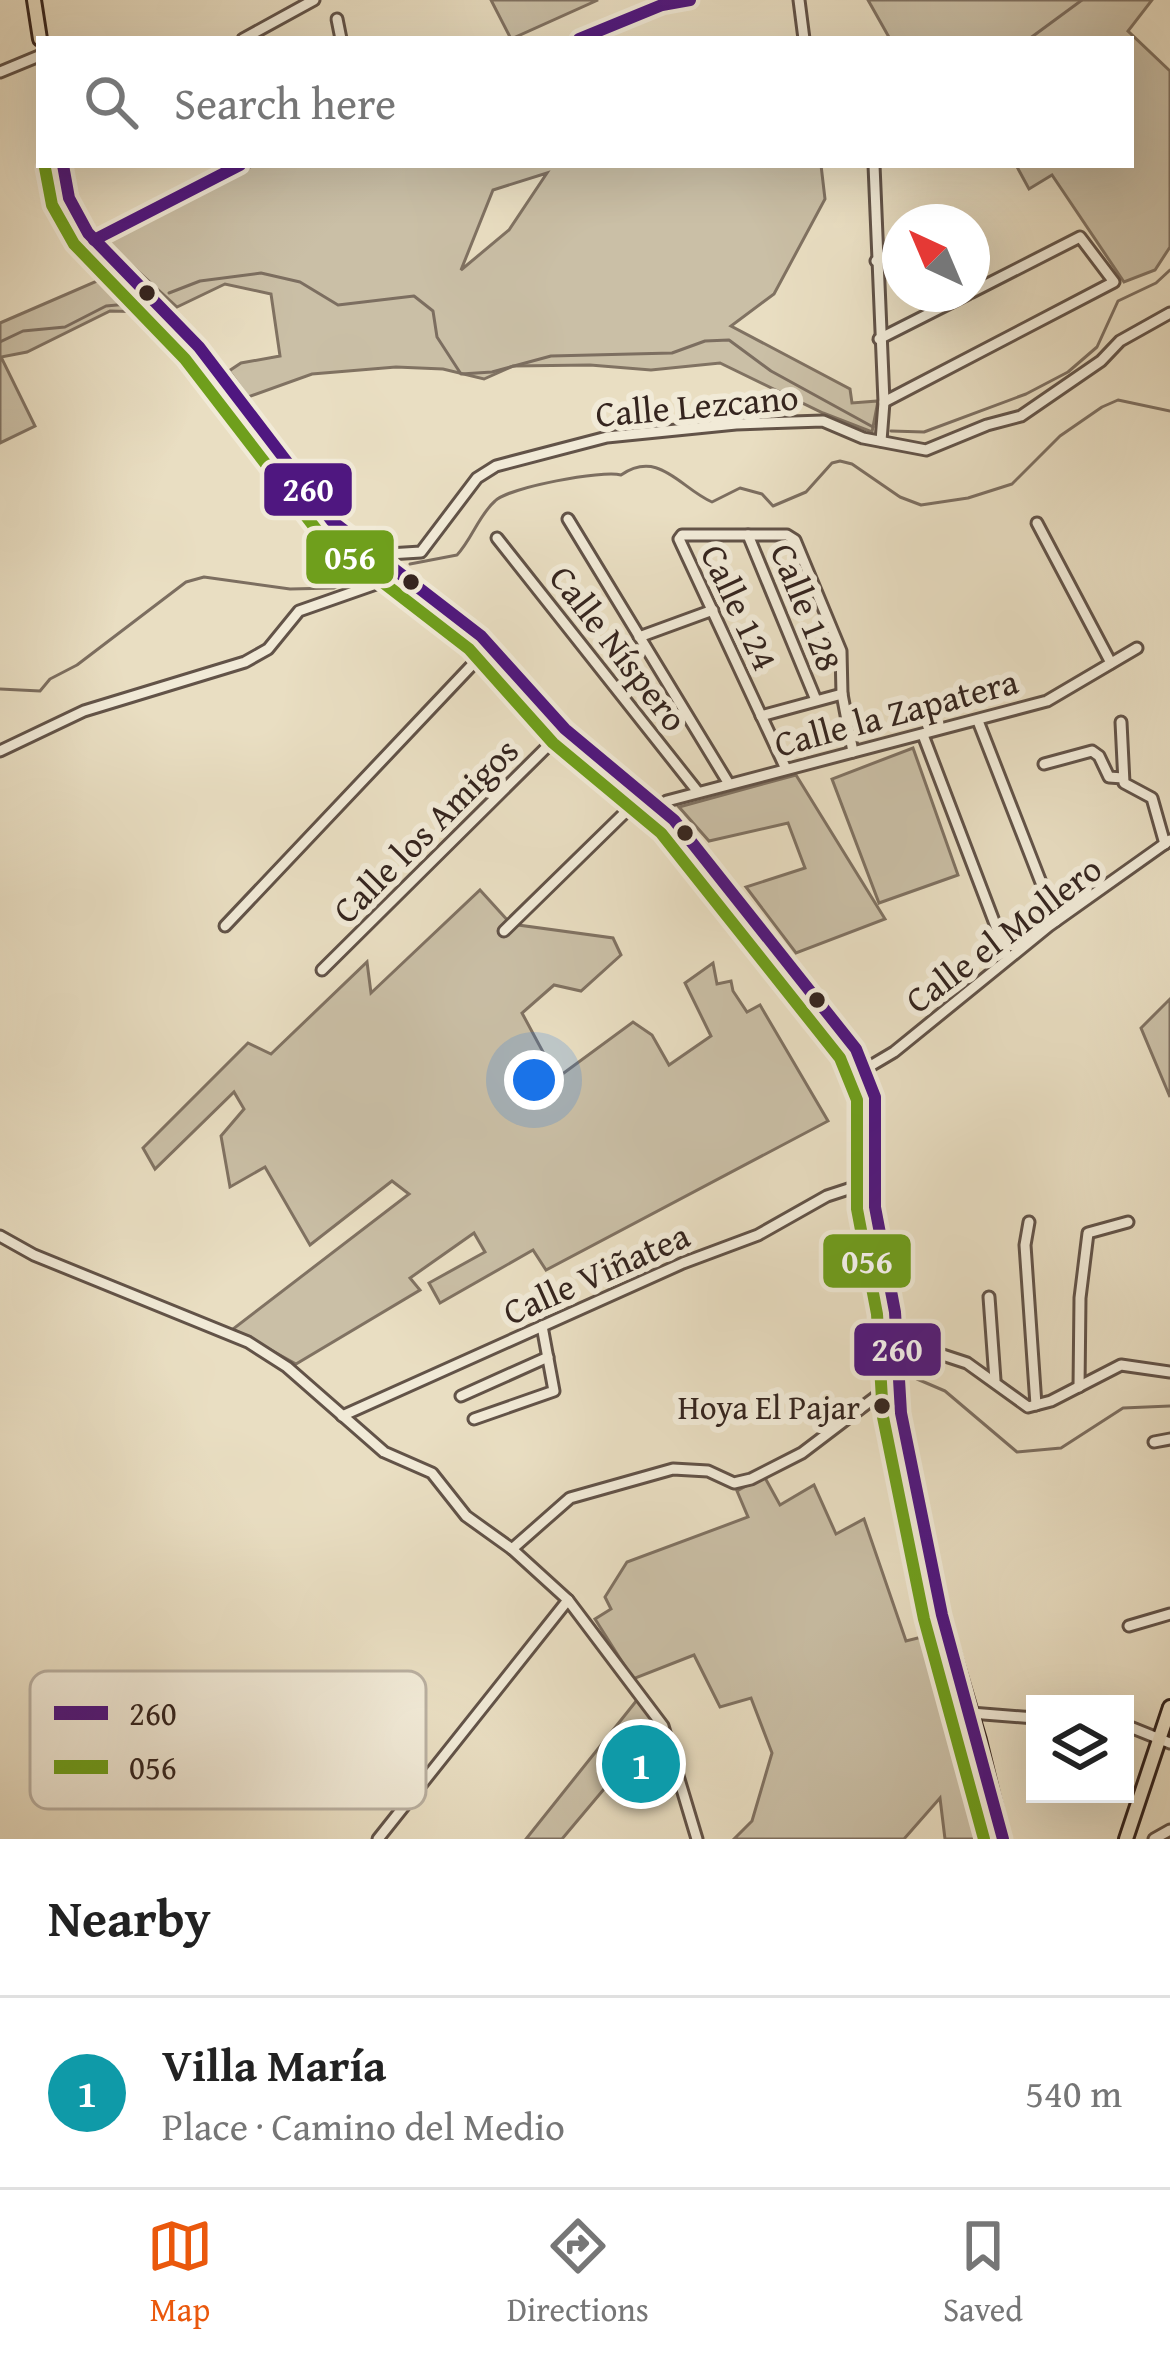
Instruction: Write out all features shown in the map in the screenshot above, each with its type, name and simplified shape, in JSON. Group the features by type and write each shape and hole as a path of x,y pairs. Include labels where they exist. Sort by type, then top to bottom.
{"main road":[{"path":"34,0 40,36"},
{"path":"64,168 70,198 94,240 199,347 332,521 491,645 565,729 660,807 709,860 856,1048 878,1117 873,1181 897,1340 901,1413 942,1615 1003,1839"},
{"path":"1126,1839 1165,1741 1170,1707"}],"street":[{"path":"248,36 314,0"},
{"path":"586,36 662,5 691,0"},
{"path":"799,0 804,36"},
{"path":"338,20 340,36"},
{"path":"610,26 611,36"},
{"path":"0,72 36,57"},
{"path":"94,240 234,168"},
{"path":"874,168 884,402 881,441"},
{"path":"884,402 1114,282 1080,237 990,283"},
{"path":"876,261 882,258"},
{"path":"879,339 932,312"},
{"name":"Calle Lezcano","path":"372,555 422,552 477,478 496,466 607,437 823,421 926,450 1021,416 1101,361 1120,341 1170,313"},
{"path":"568,519 729,784"},
{"path":"1037,523 1111,663"},
{"name":"Calle 124","path":"748,535 682,535 679,539 786,769"},
{"path":"748,535 792,536 841,650 842,694 853,752"},
{"name":"Calle 128","path":"748,535 816,700"},
{"name":"Calle Níspero","path":"497,538 698,792"},
{"path":"0,751 85,712 244,662 268,649 299,611 399,576"},
{"path":"638,637 712,610"},
{"path":"225,926 491,645"},
{"name":"Calle la Zapatera","path":"660,807 698,792 978,721 1069,691 1137,648"},
{"path":"761,716 842,694"},
{"path":"978,721 1056,921"},
{"path":"1121,722 1123,778 1129,787 1152,798 1167,842"},
{"name":"Calle los Amigos","path":"322,970 565,729"},
{"path":"922,735 1008,958"},
{"path":"1044,764 1092,751 1100,756 1109,777 1123,778"},
{"path":"504,932 643,794"},
{"name":"Calle el Mollero","path":"866,1068 894,1052 1056,921 1167,842"},
{"name":"Calle Viñatea","path":"341,1416 758,1234 826,1196 873,1181"},
{"path":"1029,1222 1025,1245 1036,1405"},
{"path":"1079,1387 1080,1298 1088,1233 1128,1222"},
{"path":"0,1236 34,1255 248,1342 287,1367 384,1452 432,1473 466,1516 568,1600 663,1726 697,1839"},
{"path":"988,1298 995,1380"},
{"path":"474,1420 554,1391 542,1326"},
{"path":"897,1340 961,1359 1028,1407 1120,1365 1170,1372"},
{"path":"461,1396 548,1357"},
{"path":"512,1550 570,1498 674,1469 708,1471 734,1483 751,1479 802,1453 898,1380"},
{"path":"1154,1442 1170,1439"},
{"path":"426,1780 568,1600"},
{"path":"1129,1627 1170,1614"},
{"path":"971,1713 1026,1717"},
{"path":"1134,1729 1165,1741"},
{"path":"379,1839 403,1809"},
{"path":"1154,1839 1170,1831"}],"shaded area":[{"path":"491,0 598,0 518,36 509,36"},
{"path":"868,0 1152,0 1128,31 1133,36 888,36"},
{"path":"1134,37 1170,71 1170,247 1155,270 1124,282 1052,175 1029,189 1018,168 1134,168"},
{"path":"248,168 821,168 825,199 774,294 731,326 850,389 852,403 878,401 872,432 720,363 651,370 513,366 484,379 443,369 396,367 312,374 248,397 229,371 241,363 280,356 271,294 225,284 177,307 105,241","holes":["547,173 509,230 461,270 493,190"]},
{"path":"113,274 146,312 110,311 27,352 1,357 35,426 0,443 0,323"},
{"path":"913,748 958,875 879,903 832,779"},
{"path":"796,775 885,919 796,953 746,887 805,868 788,823 709,841 679,807"},
{"path":"480,890 511,924 613,938 621,955 581,991 554,985 522,1013 557,1078 633,1022 652,1035 669,1065 711,1036 685,983 713,963 717,984 731,981 747,1012 760,1005 828,1121 546,1270 533,1250 440,1303 429,1283 485,1252 474,1233 410,1278 420,1290 296,1364 233,1329 409,1194 392,1181 310,1245 265,1167 230,1187 221,1136 244,1109 234,1092 155,1169 143,1148 248,1043 271,1054 367,962 371,993"},
{"path":"1170,999 1170,1097 1141,1028"},
{"path":"764,1476 780,1505 814,1485 836,1534 864,1519 906,1641 938,1633 940,1659 974,1746 995,1839 945,1839 940,1798 904,1839 734,1839 752,1821 772,1753 751,1698 720,1707 694,1655 633,1679 595,1619 611,1609 605,1597 627,1562 748,1517 737,1491"},
{"path":"637,1700 657,1726 562,1839 526,1839"}],"waterway":[{"path":"1033,36 1082,0"},
{"path":"891,431 924,432 1026,394 1068,372 1097,347 1118,301 1156,283 1170,270"},
{"path":"169,293 200,281 261,273 300,282 338,305 414,296 433,311 437,337 461,374 492,372 551,356 672,353 705,341 729,340 771,371 873,427"},
{"path":"0,342 23,331 65,327 106,306 139,303"},
{"path":"410,564 457,555 495,501 556,481 621,475 647,466 669,474 712,502 740,488 762,494 773,506 806,492 832,463 840,461 921,505 968,498 1012,484 1060,436 1118,400 1170,411"},
{"path":"0,689 40,691 50,679 77,665 186,582 204,577 290,589 334,588 361,574 379,572"},
{"path":"917,1379 945,1391 1017,1452 1061,1448 1123,1408 1170,1406"}],"transit line":[{"name":"260","path":"586,36 662,5 690,0"},
{"name":"056","path":"45,168 52,205 74,244 185,359 319,533 469,649 553,743 661,833 840,1058 857,1100 857,1209 877,1314 883,1417 924,1619 984,1839"},
{"name":"260","path":"64,168 69,198 88,233 199,347 332,521 481,636 565,729 674,820 856,1049 875,1097 875,1207 895,1312 901,1413 942,1615 1003,1839"},
{"name":"260","path":"94,240 234,168"}],"place":[{"name":"Hoya El Pajar","path":"882,1406"},
{"name":"Villa María","path":"641,1764"}]}
